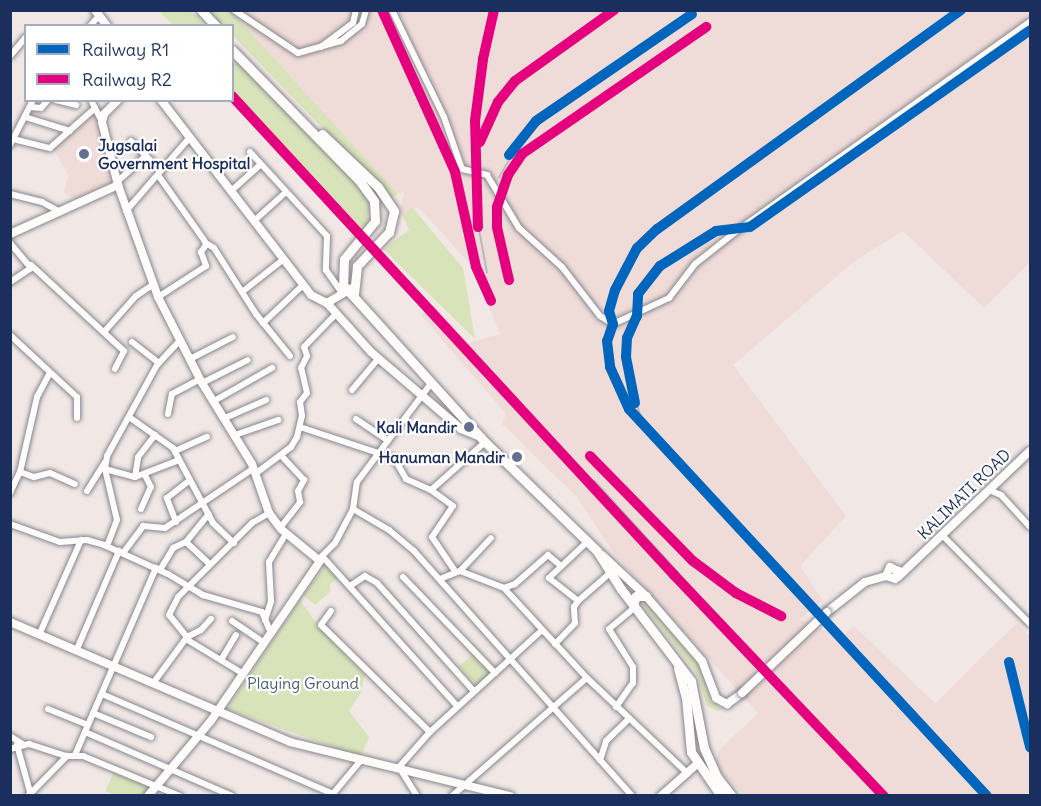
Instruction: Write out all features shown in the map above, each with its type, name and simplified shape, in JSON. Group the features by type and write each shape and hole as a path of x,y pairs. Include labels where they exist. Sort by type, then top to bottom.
{"main road":[{"path":"194,10 206,24"},
{"path":"201,10 214,24"},
{"path":"234,44 378,187 393,206 394,220 389,232 357,266 349,291"},
{"path":"234,52 359,180 374,201 376,215 344,260 341,281 483,440 597,550 610,573 691,681 709,762 732,795"},
{"path":"376,215 394,220"},
{"path":"634,606 636,596 646,596"},
{"path":"677,663 685,687 689,739 697,764 721,795"}],"street":[{"path":"234,10 293,52 332,46 349,36 364,22 366,10"},
{"path":"320,47 353,23 356,10"},
{"path":"392,10 444,117 462,169 487,175 519,228 562,267 600,316 613,324 669,298 695,264 738,230 1030,22"},
{"path":"10,56 24,39"},
{"path":"46,102 41,108 32,104 12,142 48,148 95,108"},
{"path":"93,102 102,122 126,211 158,297 201,381 255,471 269,513 283,531 321,557 350,586 457,706"},
{"path":"102,122 104,114 116,102"},
{"path":"163,102 316,300 327,303 335,315 378,359 467,433 483,440 431,490"},
{"path":"75,103 82,120"},
{"path":"25,117 70,131"},
{"path":"126,211 190,137"},
{"path":"130,141 159,173 206,243 214,248 263,323 290,356"},
{"path":"250,152 327,236 326,270 349,291 327,303"},
{"path":"10,234 61,213 118,183 146,156"},
{"path":"231,191 260,165"},
{"path":"254,221 286,192"},
{"path":"10,194 42,202 61,213"},
{"path":"10,243 124,353 115,369"},
{"path":"158,297 205,269 201,252 206,243"},
{"path":"242,292 284,259"},
{"path":"10,282 29,272 31,265"},
{"path":"104,332 136,296 154,284"},
{"path":"263,323 303,285"},
{"path":"77,649 121,552 143,526 165,528 176,522 202,503 281,455 293,444 300,427 300,402 307,393 301,368 307,356 304,347 335,315"},
{"path":"10,335 79,399 77,418"},
{"path":"190,359 232,337"},
{"path":"87,491 105,465 159,363 180,340"},
{"path":"132,342 159,363"},
{"path":"352,390 378,359"},
{"path":"168,414 172,394 248,360"},
{"path":"214,401 272,368"},
{"path":"11,491 20,472 32,412 50,373"},
{"path":"148,795 219,710 270,631 320,564 321,557 335,543 353,509 357,497 354,487 432,382"},
{"path":"225,418 266,400"},
{"path":"129,417 174,451 213,524 234,543"},
{"path":"356,419 387,440"},
{"path":"235,435 278,420"},
{"path":"300,427 377,455 394,458 406,479 431,490 453,506 432,537 458,571 504,588 587,678 688,774"},
{"path":"135,477 138,457 155,435"},
{"path":"174,451 207,437"},
{"name":"KALIMATI ROAD","path":"898,577 944,537 1030,451"},
{"path":"265,621 271,601 269,561 300,502 298,491 304,480 281,455"},
{"path":"105,465 135,477 179,460"},
{"path":"105,465 117,520 107,546"},
{"path":"20,472 34,477 50,473 75,484"},
{"path":"141,509 151,487 145,475"},
{"path":"176,522 167,498 190,480"},
{"path":"989,490 1001,495 1030,527"},
{"path":"353,509 402,540 512,658 632,795"},
{"path":"242,674 186,638 170,615 186,588 252,523 269,513"},
{"path":"75,755 158,569 173,548 186,542 208,514"},
{"path":"10,524 53,540 81,540 107,546 158,569 186,588 262,612 270,631"},
{"path":"944,537 1030,624"},
{"path":"440,579 458,571 491,538"},
{"path":"39,635 81,540"},
{"path":"578,601 549,578 588,541"},
{"path":"186,542 210,564"},
{"path":"597,550 646,596 702,661 716,698 727,704 742,693 852,589 886,576 892,566 897,569 898,577 890,580 886,576"},
{"path":"504,588 515,584 548,555 561,566"},
{"name":"KALIMATI ROAD","path":"892,566 919,558"},
{"path":"555,644 576,621 574,607 578,601 610,573"},
{"path":"350,586 365,576 377,583 474,691"},
{"path":"403,577 495,673"},
{"path":"616,707 633,682 633,667 609,629 634,606"},
{"path":"332,611 321,625 430,732"},
{"path":"154,682 186,638 201,630 211,619"},
{"path":"232,621 263,642"},
{"path":"10,622 290,742 510,795"},
{"path":"399,767 457,706 542,630"},
{"path":"221,660 236,635"},
{"path":"452,795 587,678"},
{"path":"102,694 200,734 332,795 362,758"},
{"path":"48,709 88,724"},
{"path":"93,713 151,737"},
{"path":"600,760 606,741 630,719"},
{"path":"85,732 232,795"},
{"path":"10,736 20,745 68,756 75,755 177,795"},
{"path":"10,749 20,745"},
{"path":"20,745 29,794"},
{"path":"29,794 68,756"},
{"path":"661,795 697,764"},
{"path":"399,767 417,795"}],"shaded area":[{"path":"231,11 1030,11 1030,262 984,308 903,231 856,260 733,365 846,516 800,566 823,601 800,619 840,638 854,626 935,703 1017,623 1030,637 1030,795 743,795 720,770 716,760 720,749 758,713 615,555 576,496 502,424 506,414 421,315 433,305 468,343 500,334 473,267 418,207 403,216 400,210 404,192 398,194"},
{"name":"Jugsalai Government Hospital","path":"95,110 117,182 80,202 64,193 68,175 54,149"}],"green space":[{"path":"159,11 191,11 205,24 172,24"},
{"path":"208,11 231,11 398,194 391,198 234,37 234,24 221,24"},
{"path":"234,54 361,185 374,203 367,216 370,222 362,229 234,91"},
{"path":"412,207 463,268 475,339 383,249 409,230 403,216"},
{"path":"329,561 342,575 329,585 331,591 315,605 303,595"},
{"name":"Playing Ground","path":"300,600 320,628 365,675 360,694 349,711 369,737 361,757 227,709"},
{"path":"645,602 701,665 711,701 722,709 718,711 707,706 696,673 643,606"},
{"path":"477,651 498,673 481,689 459,666"},
{"path":"114,772 151,785 144,795 114,795 105,791"}],"railway":[{"path":"382,10 455,172 476,267 491,301"},
{"path":"487,273 477,219 475,121 483,59 494,10"},
{"path":"479,146 492,113 515,81 614,10"},
{"path":"640,415 630,379 627,338 637,316 638,294 660,266 716,231 750,227 1030,30"},
{"path":"499,178 524,133 556,107"},
{"path":"813,113 679,210 637,248 609,311 613,324 607,341 610,367 629,409 647,431 987,796"},
{"path":"509,280 497,227 502,188 522,154 566,122"},
{"path":"590,456 693,561 736,593 781,616"},
{"path":"595,481 710,607"},
{"path":"733,634 884,796"},
{"path":"1009,662 1030,747"}],"rail line":[{"name":"R2","path":"382,10 455,172 476,267 491,301"},
{"name":"R2","path":"478,227 475,121 483,59 494,10"},
{"name":"R2","path":"480,142 498,102 515,81 614,10"},
{"name":"R1","path":"961,10 657,229 637,248 615,290 609,311 613,324 607,341 610,367 629,409 987,796"},
{"name":"R1","path":"509,155 536,121 692,14"},
{"name":"R2","path":"509,280 497,227 497,207 508,175 522,154 706,27"},
{"name":"R1","path":"635,403 626,357 627,338 637,316 638,294 660,266 716,231 750,227 1030,30"},
{"name":"R2","path":"234,98 674,575 884,796"},
{"name":"R2","path":"590,456 693,561 736,593 781,616"},
{"name":"R1","path":"1009,662 1030,747"}],"place":[{"name":"Jugsalai Government Hospital","path":"84,154"},
{"name":"Kali Mandir","path":"469,427"},
{"name":"Hanuman Mandir","path":"517,457"}]}
